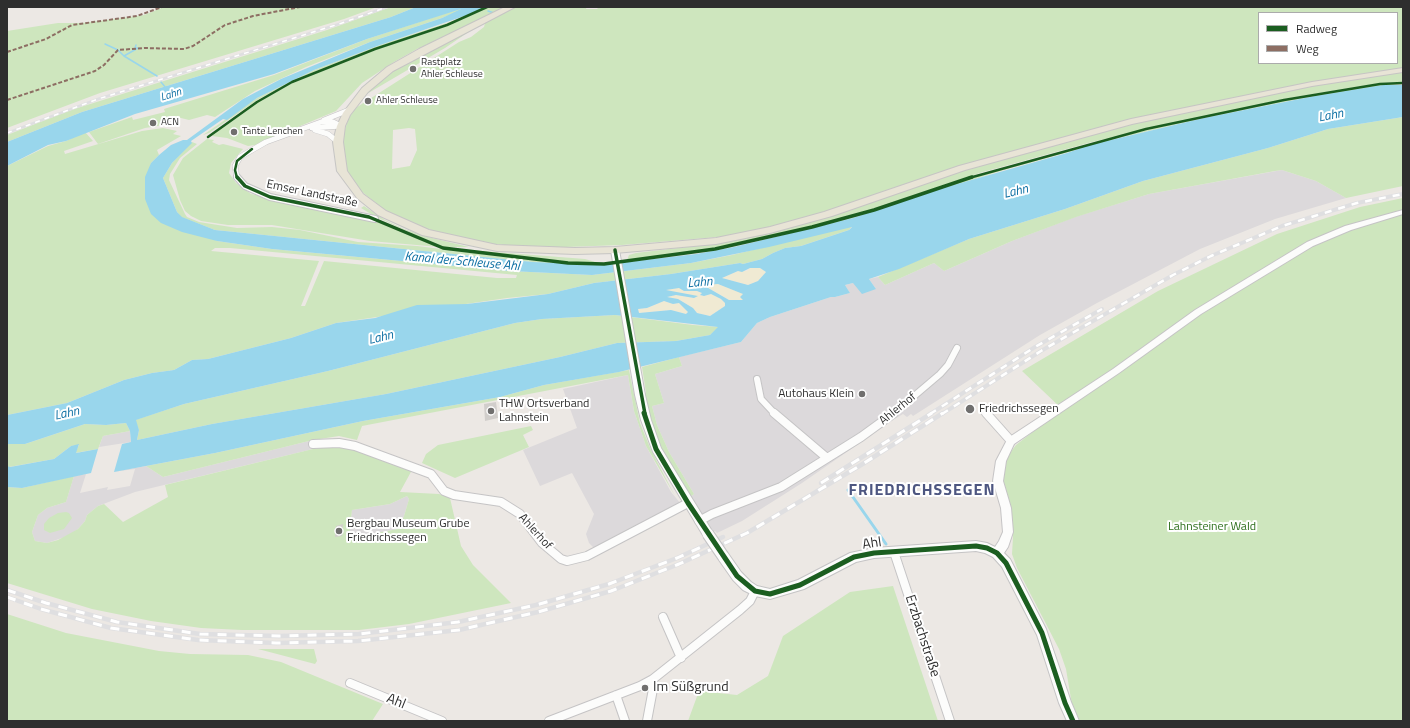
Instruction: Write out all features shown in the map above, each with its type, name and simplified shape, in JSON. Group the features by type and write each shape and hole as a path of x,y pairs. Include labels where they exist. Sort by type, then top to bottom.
{"main road":[{"path":"511,7 422,51 390,69 365,90 349,110 340,126 338,142 342,171 353,189 370,206 382,214 409,227 451,239 497,248 616,253 716,241 770,230 828,214 962,168 1131,122 1312,84 1403,70"}],"street":[{"path":"311,127 349,110"},
{"path":"311,127 340,126"},
{"path":"311,127 328,134 338,142"},
{"name":"Emser Landstraße","path":"311,127 266,142 240,157 235,170 239,181 252,190 270,197 375,219"},
{"path":"1073,721 1065,703 1042,633 1006,563 997,553 1004,544 1008,532 1006,508 998,481 1001,461 1011,441 1116,371 1198,312 1310,244 1348,228 1403,212"},
{"path":"549,721 640,686 653,679 740,610 750,601 756,591 747,586 737,576 723,556 699,521 656,448 646,420 640,395 616,253"},
{"name":"Ahlerhof","path":"699,521 712,514 746,502 781,487 884,421 948,365 957,348"},
{"path":"757,379 761,399 766,406 827,458"},
{"path":"985,412 1011,441"},
{"name":"Ahlerhof","path":"313,444 339,443 355,446 431,474 444,491 464,498 501,502 520,514 542,542 561,558 567,561 587,556 688,503"},
{"name":"Ahl","path":"756,591 770,594 783,591 800,585 854,557 894,552 976,546 987,548 997,553"},
{"name":"Erzbachstraße","path":"894,552 950,721"},
{"path":"663,617 681,658"},
{"path":"647,721 653,689 653,679"},
{"name":"Ahl","path":"350,683 442,721"},
{"path":"616,695 625,721"}],"shaded area":[{"path":"1282,170 1316,181 1346,198 1275,219 1200,249 1097,303 1040,335 913,416 911,414 907,417 903,414 893,420 802,483 742,521 717,533 715,531 712,532 690,497 694,494 669,452 657,425 652,406 664,403 655,374 682,366 679,357 741,342 757,323 770,317 831,297 850,293 845,285 853,283 876,289 869,279 878,277 885,285 934,263 944,271 1012,241 1075,217 1149,194"},
{"path":"628,375 634,411 646,446 671,492 681,504 594,548 589,543 586,534 594,514 572,473 540,486 523,450 577,428 563,389"},
{"path":"130,431 131,442 99,447 103,436"},
{"path":"313,440 313,449 135,492 98,506 87,515 85,521 78,529 68,536 47,543 35,541 32,532 38,515 47,508 66,502 74,476 86,474 80,493 108,487 107,490 130,486 135,469 112,472 146,466 163,477"},
{"path":"407,496 409,499 398,529 349,538 352,510 390,504"}],"green space":[{"path":"164,7 377,7 344,19 100,93 7,128 7,31 58,23 83,23 144,15"},
{"path":"391,7 416,7 391,17 82,112 7,142 7,135 71,110 327,30"},
{"path":"489,7 506,7 417,49 394,62 362,83 336,111 255,145 248,146 227,138 212,136 215,132 264,98 292,83 372,51 461,20"},
{"path":"514,7 587,7 586,9 597,9 599,7 1403,7 1403,68 1317,82 1118,123 799,220 730,236 622,245 538,248 494,244 440,233 388,213 361,191 348,172 344,161 343,136 348,120 354,109 459,42 471,37 484,27 485,23","holes":["409,128 415,129 417,150 410,166 392,169 393,130"]},
{"path":"459,9 462,10 370,42 306,67 255,91 215,117 207,115 189,120 173,116 167,118 164,125 145,128 98,144 89,132 132,117 133,120 165,112 164,109 274,75 367,39"},
{"path":"471,15 369,50 294,80 259,99 209,133 203,135 257,98 314,70 380,45"},
{"path":"470,31 445,48 365,95 388,73"},
{"path":"1403,71 1403,82 1380,83 1284,99 1092,142 983,172 873,209 812,226 713,248 627,260 629,255 636,253 720,243 989,163 1141,122 1315,85"},
{"path":"1403,83 1315,96 1204,118 1119,138 997,172 853,218 812,228 874,210 984,174 1155,128 1286,100 1381,84"},
{"path":"1403,117 1403,186 1346,198 1316,181 1282,170 1275,171 1149,194 1076,217 1012,241 944,271 934,263 885,285 878,277 969,239 1065,209 1143,181 1268,148 1328,129"},
{"path":"163,128 177,131 173,134 181,136 157,150 159,155 151,163 145,199 217,241 272,249 510,271 592,275 691,263 732,255 852,226 849,230 801,246 785,248 762,259 743,264 740,263 671,274 594,283 548,294 507,298 336,323 291,338 208,359 192,360 174,370 152,373 124,380 67,403 7,415 7,166 48,146 66,141 85,132 93,141 64,151 65,154 142,131","holes":["215,248 230,248 517,275 516,278 497,278 324,261 305,306 301,306 319,261 211,251"]},
{"path":"207,139 214,140 212,142 219,145 223,144 243,149 231,163 229,173 236,183 251,194 371,219 440,247 370,241 272,225 228,225 201,221 185,211 180,200 173,175 183,158"},
{"path":"192,142 197,144 180,158 170,174 169,180 187,217 199,222 237,228 272,227 300,230 358,242 417,246 570,265 607,265 577,266 215,230 181,217 177,212 163,178 172,163"},
{"name":"Lahnsteiner Wald","path":"1403,198 1403,721 1080,721 1072,705 1066,669 1059,649 1017,568 1012,554 1013,537 1009,506 1002,483 1007,457 1016,445 1062,409 1022,371 1158,291 1277,234 1360,207"},
{"path":"364,206 385,220 404,229 428,237 469,247 443,247 376,217 361,208"},
{"path":"456,249 585,259 599,263 576,263"},
{"path":"615,315 719,327 710,335 676,341 617,343 560,357 386,394 212,424 137,440 139,430 135,420 184,404 328,371 515,323 542,319"},
{"path":"679,357 682,366 655,374 664,403 652,406 657,425 669,452 694,494 690,497 664,453 655,432 644,394 646,393 642,367"},
{"path":"629,370 640,423 651,450 675,496 646,446 634,411 628,375 362,426 357,440 339,436 313,440 163,477 146,466 215,453 363,421 500,397 544,385"},
{"path":"126,423 130,431 103,436 98,449 75,453 79,445 71,446 54,459 9,467 7,466 7,444 25,444 85,424 106,425"},
{"path":"531,426 533,430 523,435 529,447 455,478 422,463 426,454 438,445"},
{"path":"337,446 352,449 412,470 400,492 439,494 450,498 461,546 473,565 511,603 409,624 359,630 242,630 201,628 151,621 92,609 7,583 7,487 22,488 74,476 66,502 47,508 38,515 32,532 35,541 47,543 58,540 78,529 85,521 87,515 98,506 104,504 123,522 168,497 165,485 313,449","holes":["407,496 409,499 398,529 349,538 352,510 390,504"]},
{"path":"58,513 69,513 72,518 64,529 50,533 44,530 44,524 49,518"},
{"path":"893,586 938,721 688,721 699,691 737,695 768,676 783,636 850,592"},
{"path":"7,614 66,633 159,651 190,654 248,655 281,662 383,704 372,721 7,721"},
{"path":"258,649 314,649 317,661 315,664"}],"sand":[{"path":"750,268 760,268 766,272 758,281 748,285 722,278 738,271 747,271"},
{"path":"702,284 718,284 734,290 744,294 743,300 729,300"},
{"path":"679,287 684,291 697,291 702,293 700,295 704,296 711,294 721,299 725,303 725,306 710,316 697,313 693,308 678,299 666,297 676,295 694,298 693,296 665,290"},
{"path":"664,301 673,304 679,303 688,312 686,314 671,310 639,313 638,309 647,308"}],"water":[{"path":"416,7 485,7 470,14 380,45 314,70 257,98 227,120 223,119 191,141 192,143 172,163 163,178 177,212 182,217 215,230 533,262 602,265 696,254 734,247 853,218 936,190 1067,153 1090,145 1204,118 1315,96 1383,85 1403,85 1403,117 1328,129 1268,148 1143,181 1065,209 969,239 899,269 869,279 876,289 862,294 853,283 845,285 850,293 831,297 770,317 757,323 741,342 619,372 544,385 500,397 363,421 215,453 114,472 122,444 131,442 130,431 126,423 106,425 85,424 25,444 7,444 7,415 67,403 124,380 152,373 174,370 192,360 208,359 291,338 336,323 375,318 417,305 467,304 548,294 594,283 671,274 740,263 743,264 762,259 785,248 801,246 849,230 852,227 769,247 691,263 592,275 510,271 272,249 217,241 182,232 161,223 151,214 145,199 145,177 151,163 171,145 187,140 243,99 281,79 370,42 442,18 461,9 367,39 274,74 135,114 66,141 48,145 7,166 7,142 82,112 391,17","holes":["750,268 760,268 766,272 758,281 748,285 722,278 738,271 742,272","718,284 743,294 740,297 743,300 729,300 703,285","679,288 684,291 697,291 702,293 700,295 704,296 711,294 721,299 725,303 725,306 710,316 697,313 693,308 678,299 667,297 676,295 694,298 698,296 666,290","664,301 673,304 679,303 688,312 686,314 671,310 639,313 638,309 647,308","615,315 718,327 710,335 676,341 617,343 560,357 386,394 212,424 137,440 139,430 136,420 184,404 328,371 515,323 542,319"]},
{"path":"79,444 76,453 98,449 91,473 22,488 7,487 7,466 10,467 54,459 71,446"}],"building":[{"name":"THW Ortsverband Lahnstein","path":"496,402 498,418 485,421 484,404"},
{"name":"Bergbau Museum Grube Friedrichssegen","path":"343,524 342,536 335,537 336,526"}],"waterway":[{"path":"488,11 494,13"},
{"path":"105,44 118,50 124,56"},
{"path":"124,56 138,48 135,48 136,45"},
{"path":"124,56 157,76"},
{"name":"Lahn","path":"161,82 166,88"},
{"path":"848,490 886,544"}],"railway":[{"path":"7,133 98,99 339,24 387,7"},
{"path":"942,414 1041,351 1173,275 1211,256 1282,226 1357,203 1403,194"},
{"path":"930,414 1035,347 1102,309"},
{"path":"821,483 932,413"},
{"path":"7,597 41,609 111,628 198,640 276,643 358,641 459,630 538,612 611,591 679,564 747,533 861,465 943,413"},
{"path":"7,590 46,603 117,622 200,634 279,636 359,634 458,622 536,605 609,584 677,558 723,537"}],"marked path":[{"path":"7,52 46,39 72,25 137,16 162,7"},
{"path":"7,100 95,71 104,65 118,50 145,48 175,50 184,49 193,46 225,25 253,16 300,7"}],"cycle path":[{"path":"208,137 257,102 292,82 375,49 447,25 487,7"},
{"path":"252,149 237,161 235,170 236,176 245,186 270,197 369,217 443,248 568,263 604,264 715,249 812,227 874,210 983,173 1146,129 1284,100 1380,84 1403,83"},
{"path":"615,250 640,395 646,420 656,449 688,503 737,576 747,586 755,591 770,594 800,585 854,557 874,553 976,546 987,548 997,553 1006,563 1042,633 1065,703 1073,721"}],"place":[{"name":"Rastplatz Ahler Schleuse","path":"413,69"},
{"name":"Ahler Schleuse","path":"368,101"},
{"name":"ACN","path":"153,123"},
{"name":"Tante Lenchen","path":"234,132"},
{"name":"Autohaus Klein","path":"862,394"},
{"name":"Friedrichssegen","path":"970,409"},
{"name":"THW Ortsverband Lahnstein","path":"491,411"},
{"name":"Bergbau Museum Grube Friedrichssegen","path":"339,531"},
{"name":"Im Süßgrund","path":"645,688"}],"district":[{"name":"FRIEDRICHSSEGEN","path":"922,491"}],"water label":[{"name":"Kanal der Schleuse Ahl","path":"462,262"}]}
